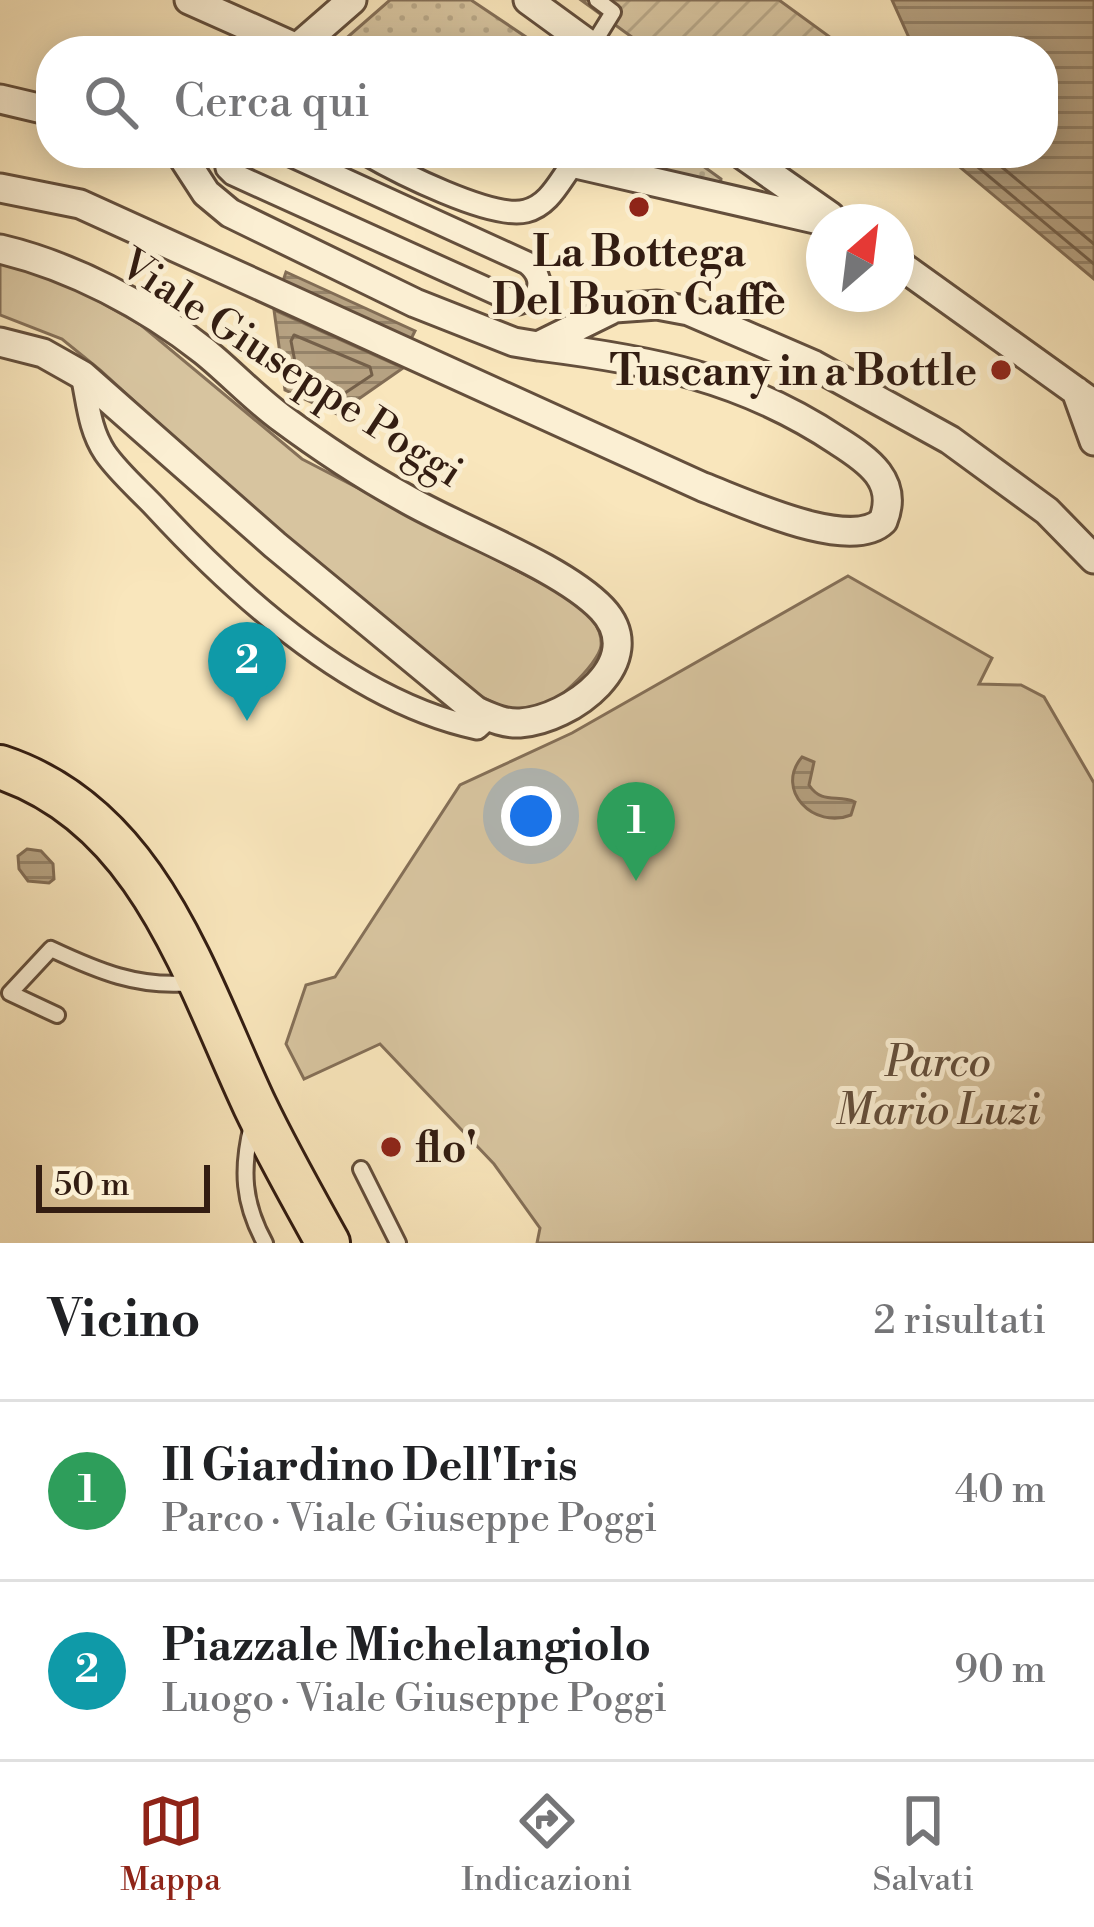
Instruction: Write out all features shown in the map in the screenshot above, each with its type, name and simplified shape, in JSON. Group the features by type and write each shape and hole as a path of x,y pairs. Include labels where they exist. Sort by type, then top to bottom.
{"main road":[{"path":"0,767 54,790 109,835 137,868 200,982 256,1109 328,1243"}],"street":[{"path":"189,0 268,36"},
{"path":"302,36 320,0"},
{"path":"311,36 352,0"},
{"path":"528,0 574,36"},
{"path":"0,99 36,107"},
{"path":"191,168 217,204 415,303 501,339 538,346 615,308 657,305 689,311 814,365 950,440 1047,511 1094,559"},
{"path":"227,168 518,303 534,298 539,279 527,262 319,168"},
{"path":"392,168 514,213 542,204 570,168"},
{"path":"604,168 806,217"},
{"path":"761,168 812,204"},
{"path":"395,202 407,176"},
{"name":"Viale Giuseppe Poggi","path":"0,188 80,204 685,478 776,514 858,532 872,530 883,520 888,496 878,471 776,403 679,369 538,346"},
{"path":"306,250 322,215"},
{"name":"Viale Giuseppe Poggi","path":"0,249 52,265 151,315 201,349 313,440 402,497 562,580 593,601 612,620 617,640 611,668 578,701 535,720 519,723 489,717 477,728 410,709 254,612 105,453 87,414 82,375"},
{"path":"415,303 431,264"},
{"path":"914,275 1085,398 1094,441"},
{"path":"0,342 43,352 82,375 315,578 489,717"}],"lane":[{"path":"596,36 613,12 597,0"},
{"path":"57,1016 10,993 51,949 127,980 159,986 200,982"},
{"path":"256,1109 244,1173 247,1203 265,1243"},
{"path":"361,1169 398,1243"}],"green space":[{"path":"390,0 471,0 525,36 349,36"},
{"path":"581,0 779,0 828,36 630,36"},
{"path":"650,168 706,168 721,179 720,186"},
{"path":"0,261 58,278 141,325 302,459 572,599 599,632 601,646 592,664 561,695 533,711 508,708 470,690 289,542 62,339 0,315"},
{"name":"Parco Mario Luzi","path":"848,576 992,658 979,684 1021,685 1044,697 1094,783 1094,1243 537,1243 540,1228 494,1164 380,1044 304,1079 286,1044 306,985 335,977 460,785 572,733"}],"water":[{"path":"892,0 1094,0 1094,279 961,168 1058,168 1058,36 908,36"},
{"path":"286,272 415,331 411,339 283,281"},
{"path":"274,310 403,368 337,414 285,390"},
{"path":"802,757 814,762 809,785 814,791 855,802 851,815 824,817 802,804 793,782"},
{"path":"27,849 41,851 53,864 54,879 49,883 28,881 19,869 18,856"}],"place":[{"name":"La Bottega Del Buon Caffè","path":"639,207"},
{"name":"Tuscany in a Bottle","path":"1001,370"},
{"name":"Piazzale Michelangiolo","path":"247,721"},
{"name":"Il Giardino Dell'Iris","path":"636,881"},
{"name":"flo'","path":"391,1147"}]}
